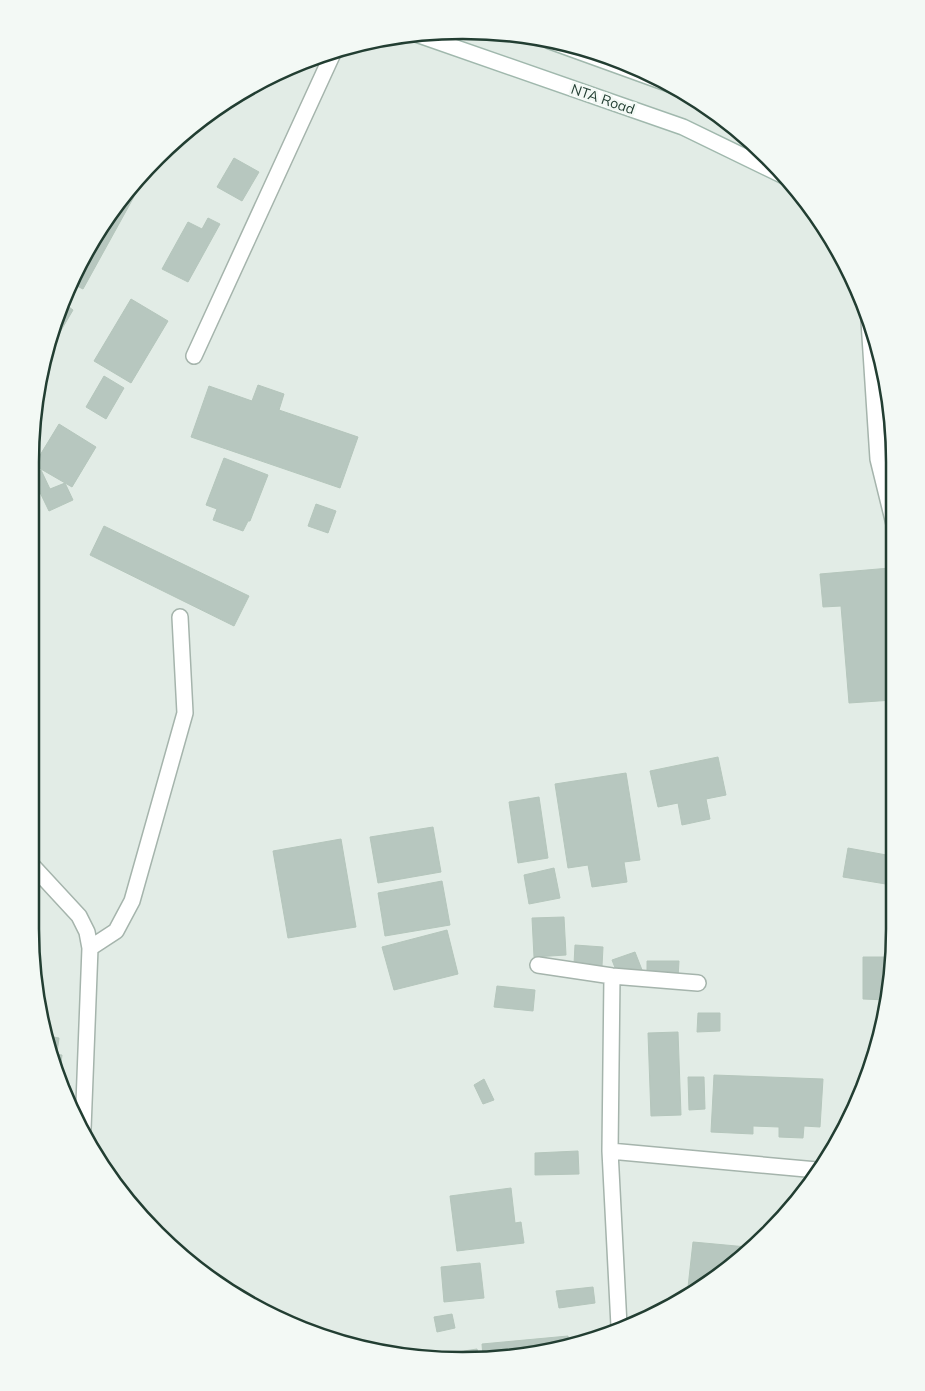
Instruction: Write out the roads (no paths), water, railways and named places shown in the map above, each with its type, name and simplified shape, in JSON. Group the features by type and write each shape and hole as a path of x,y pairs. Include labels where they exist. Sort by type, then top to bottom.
{"street":[{"name":"NTA Road","path":"434,40 683,127 766,167"},
{"path":"194,356 330,60"},
{"path":"871,349 878,459 886,492"},
{"path":"90,948 116,931 132,901 185,713 180,617"},
{"path":"39,873 79,916 87,932 90,948 84,1120"},
{"path":"538,965 612,976 698,983"},
{"path":"612,976 610,1151 619,1322"},
{"path":"610,1151 811,1169"}]}
